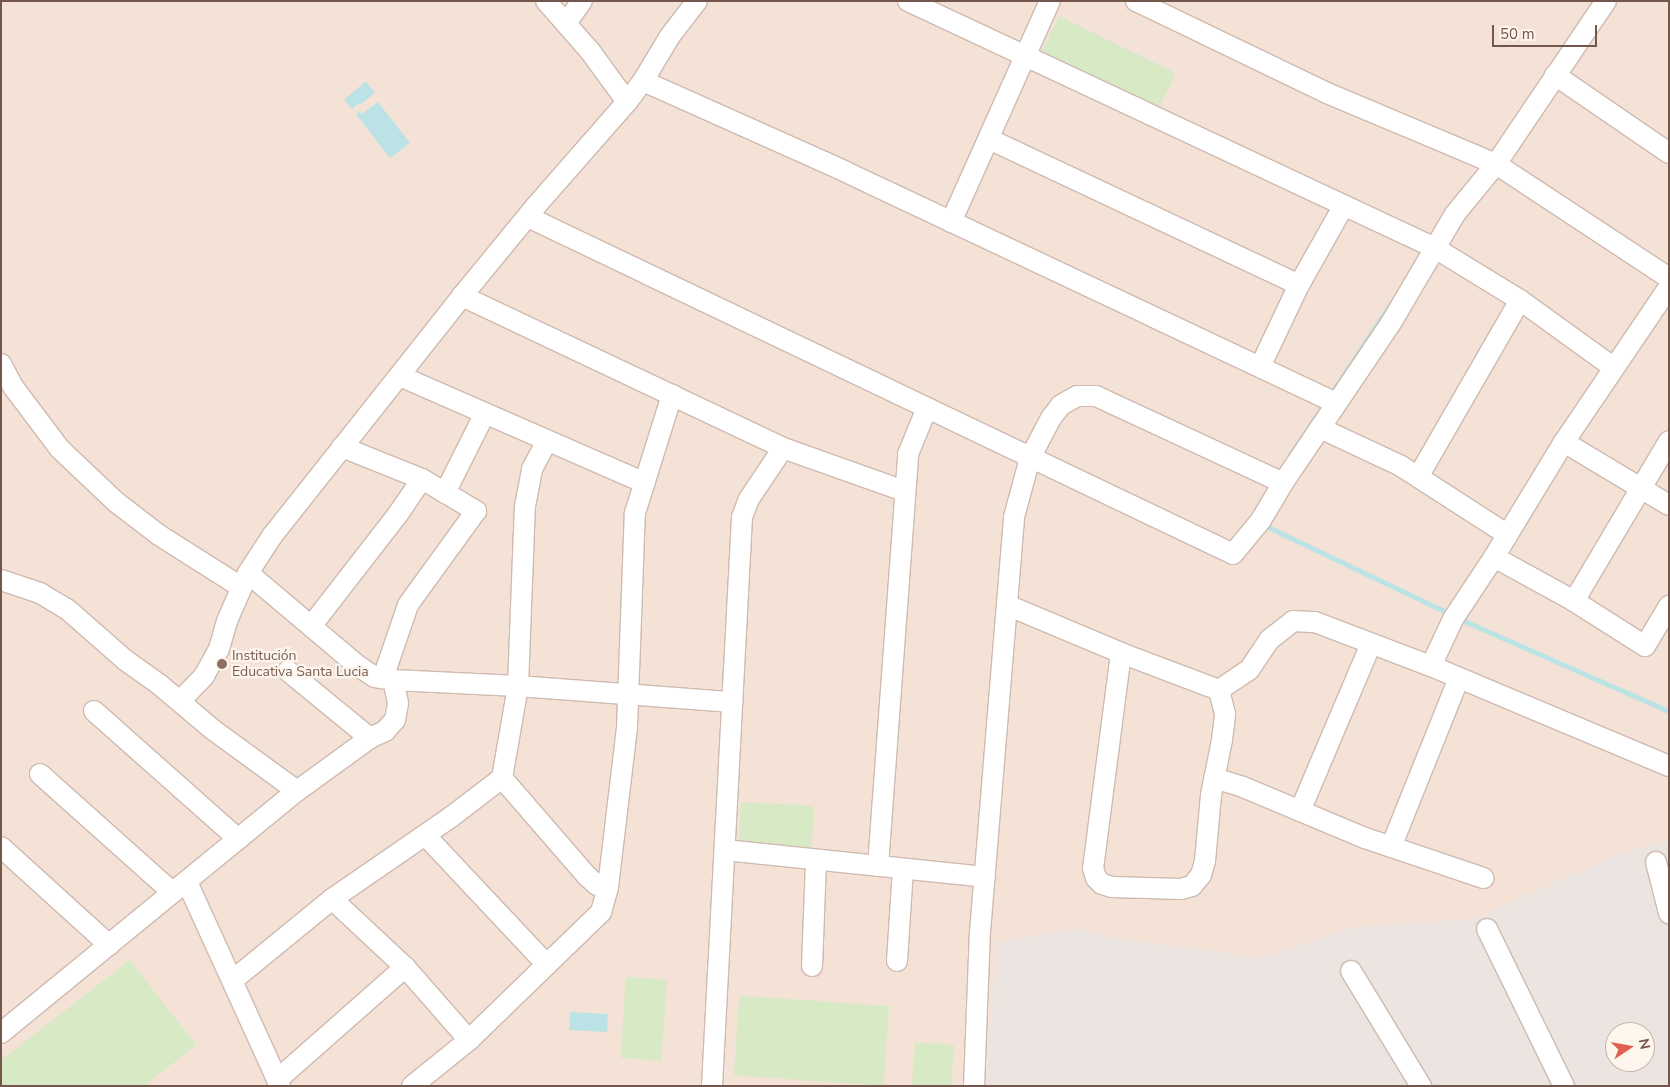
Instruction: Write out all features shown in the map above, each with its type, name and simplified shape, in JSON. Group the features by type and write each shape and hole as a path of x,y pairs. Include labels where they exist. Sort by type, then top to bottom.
{"street":[{"path":"546,1 590,51 626,102"},
{"path":"566,23 582,1"},
{"path":"180,701 204,676 218,649 244,580 272,536 462,296 643,81 670,36 697,1"},
{"path":"908,1 1343,207 1435,248 1520,300 1613,367"},
{"path":"952,222 1050,1"},
{"path":"1136,1 1327,93 1496,164 1669,278"},
{"path":"528,217 1232,554 1261,520 1282,484 1391,323 1455,214 1496,164 1606,1"},
{"path":"1555,75 1669,153"},
{"path":"643,81 952,222 1336,403"},
{"path":"989,139 1298,285"},
{"path":"1260,367 1298,285 1343,207"},
{"path":"1431,666 1453,619 1508,535 1564,442 1669,287"},
{"path":"462,296 783,448 904,491"},
{"path":"1418,477 1520,300"},
{"path":"1,364 14,388 60,449 116,502 159,535 244,580 312,625 358,666 375,676 388,679 518,686 732,702"},
{"path":"400,376 645,483"},
{"path":"412,1086 469,1040 601,912 608,887 627,727 635,513 672,395"},
{"path":"974,1086 985,877 1014,517 1030,458 1051,418 1061,405 1077,396 1096,396 1282,484"},
{"path":"878,866 904,491 908,454 927,408"},
{"path":"446,493 480,421"},
{"path":"1320,428 1418,477 1508,535"},
{"path":"1574,601 1669,441"},
{"path":"1564,442 1669,505"},
{"path":"233,980 332,899 425,835 502,778 518,686 525,506 532,469 544,446"},
{"path":"1,1033 297,791 370,738 385,731 395,720 398,702 388,679 408,605 476,511 422,479 342,447"},
{"path":"712,1086 742,517 749,499 783,448"},
{"path":"312,625 398,514 422,479"},
{"path":"1494,557 1574,601 1645,646 1669,606"},
{"path":"1,580 40,593 67,610 125,660 180,701 212,729 297,791"},
{"path":"1007,605 1121,653 1219,690 1249,670 1269,640 1293,621 1315,622 1431,666 1669,766"},
{"path":"1300,811 1372,644"},
{"path":"1121,653 1093,868 1096,878 1102,884 1112,887 1181,889 1192,886 1202,875 1214,778 1225,714 1219,690"},
{"path":"288,671 370,738"},
{"path":"1392,847 1459,678"},
{"path":"94,711 238,839"},
{"path":"40,774 180,887 233,980 279,1083 405,967"},
{"path":"502,778 587,876 597,885 608,887"},
{"path":"1214,778 1392,847 1483,878"},
{"path":"425,835 547,965"},
{"path":"1,847 109,945"},
{"path":"725,850 985,877"},
{"path":"812,966 816,860"},
{"path":"1656,862 1669,913"},
{"path":"897,961 903,869"},
{"path":"332,899 405,967 469,1040"},
{"path":"1487,929 1564,1086"},
{"path":"1351,971 1421,1086"}],"shaded area":[{"path":"1,1 1669,1 1669,840 1608,858 1476,919 1355,927 1260,958 1114,938 1074,928 998,942 985,1086 1,1086"},
{"path":"1669,840 1669,1086 985,1086 998,942 1074,928 1114,938 1260,958 1355,927 1476,919 1608,858"}],"green space":[{"path":"1059,16 1176,73 1157,112 1040,55"},
{"path":"741,802 814,806 812,851 739,847"},
{"path":"130,960 196,1045 144,1086 1,1086 1,1060"},
{"path":"626,977 667,980 661,1061 620,1058"},
{"path":"739,996 889,1006 883,1086 734,1075"},
{"path":"915,1042 954,1045 951,1086 912,1086"}],"water":[{"path":"366,81 375,93 352,109 344,100"},
{"path":"378,102 410,143 390,158 356,114 360,111 362,114"},
{"path":"570,1012 608,1014 607,1032 569,1030"}],"waterway":[{"path":"1331,394 1391,303"},
{"path":"1290,455 1325,403"},
{"path":"1264,525 1451,614"},
{"path":"1460,619 1669,711"}],"place":[{"name":"Institución Educativa Santa Lucia","path":"222,664"}]}
